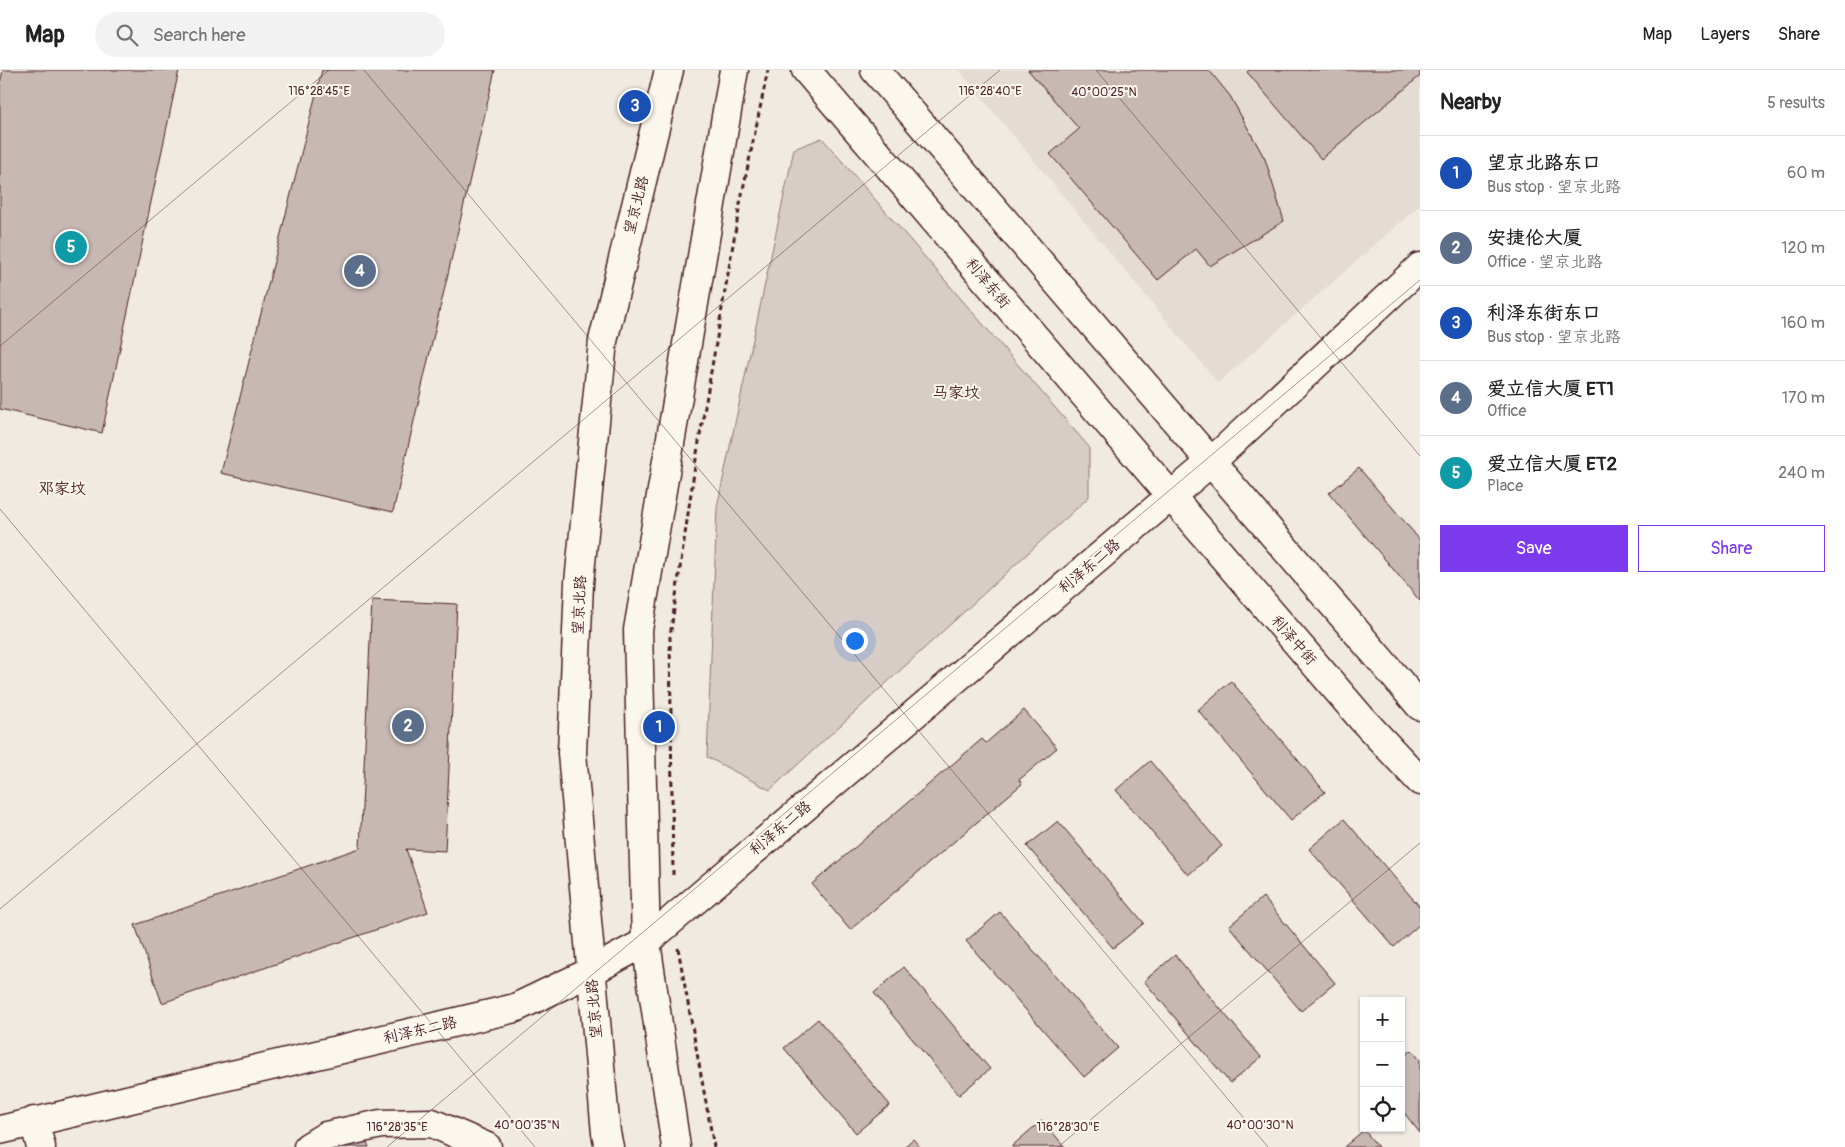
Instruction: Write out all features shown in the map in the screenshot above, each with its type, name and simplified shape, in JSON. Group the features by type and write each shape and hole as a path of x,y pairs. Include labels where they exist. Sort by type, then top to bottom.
{"street":[{"name":"望京北路","path":"609,1147 590,972 572,753 579,583 604,341 669,70"},
{"path":"676,1147 646,942 638,630 734,70"},
{"name":"利泽东街","path":"806,70 1171,496"},
{"path":"875,70 1420,706"},
{"name":"利泽东二路","path":"0,1130 37,1134 515,1008 590,972 646,942 1212,462 1420,266"},
{"name":"利泽中街","path":"1171,496 1362,719 1420,781"},
{"path":"308,1147 326,1136 381,1124 432,1123 487,1147"}],"path":[{"path":"673,880 670,637 696,459 740,204 768,70"},
{"path":"673,919 714,1147"}],"shaded area":[{"path":"959,70 1420,70 1420,205 1218,383"},
{"path":"822,138 1089,447 1089,497 770,790 707,757 717,507 794,149"}],"building":[{"path":"3,70 179,70 102,433 0,409 0,84"},
{"path":"322,70 495,70 393,512 221,473"},
{"path":"1028,70 1209,70 1230,96 1265,159 1284,221 1210,266 1196,249 1158,280 1050,154 1079,129"},
{"path":"1249,70 1420,70 1420,76 1321,159 1247,72"},
{"path":"1359,468 1420,540 1420,601 1329,493"},
{"path":"372,600 457,604 445,851 406,849 428,912 162,1003 135,925 360,848"},
{"path":"1231,681 1325,792 1291,820 1198,710"},
{"path":"1024,710 1057,748 1019,780 1022,784 850,930 812,884 982,739 986,743"},
{"path":"1150,761 1222,846 1188,875 1116,790"},
{"path":"1344,819 1420,907 1420,924 1394,947 1309,849"},
{"path":"1058,821 1144,923 1113,948 1027,846"},
{"path":"1263,897 1335,983 1301,1011 1229,926"},
{"path":"1000,912 1118,1048 1084,1077 966,941"},
{"path":"1175,955 1261,1057 1230,1083 1144,981"},
{"path":"904,967 990,1069 959,1095 874,993"},
{"path":"818,1019 890,1105 856,1133 784,1048"},
{"path":"1412,1050 1420,1060 1420,1133 1405,1114 1405,1056"},
{"path":"1042,1120 1065,1147 1012,1147 1012,1146"},
{"path":"1362,1132 1366,1132 1378,1147 1344,1147"},
{"path":"363,1134 369,1147 339,1147"},
{"path":"913,1139 920,1147 904,1147"}],"place":[{"name":"利泽东街东口","path":"635,106"},
{"name":"爱立信大厦 ET2","path":"71,247"},
{"name":"爱立信大厦 ET1","path":"360,271"},
{"name":"安捷伦大厦","path":"408,726"},
{"name":"望京北路东口","path":"659,727"}],"district":[{"name":"马家坟","path":"956,392"},
{"name":"邓家坟","path":"62,488"}]}
